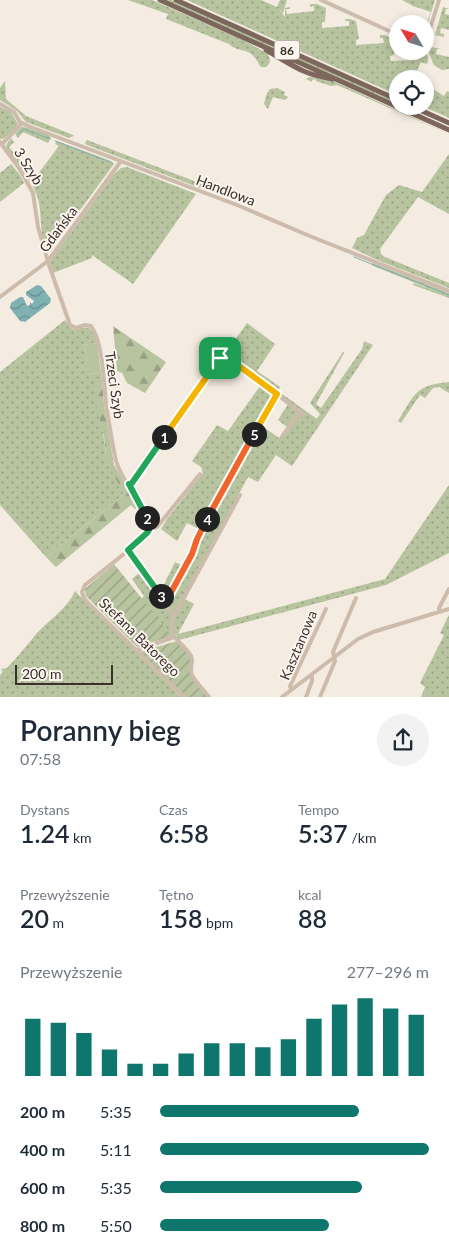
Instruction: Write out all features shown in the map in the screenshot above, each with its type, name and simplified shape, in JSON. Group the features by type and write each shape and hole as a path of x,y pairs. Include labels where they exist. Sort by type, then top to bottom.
{"main road":[{"path":"160,0 246,38 250,43 310,75 340,81 449,130"},
{"name":"86","path":"176,0 389,96"},
{"path":"431,115 449,123"}],"street":[{"path":"320,0 389,31"},
{"path":"434,18 440,0"},
{"name":"Handlowa","path":"0,104 14,112 22,123 238,206 449,291"},
{"path":"1,143 22,123"},
{"name":"3 Szyb","path":"1,143 19,168 33,193 38,228 48,261"},
{"name":"Gdańska","path":"0,297 48,261 121,161"},
{"name":"Trzeci Szyb","path":"48,261 70,325 76,328 85,325 91,326 95,331 116,461 148,519 149,530"},
{"path":"129,484 132,483 222,357 228,358 302,413 283,435"},
{"path":"166,600 192,554 201,528 277,394"},
{"path":"174,616 169,610 166,600 128,550 144,538 149,530 165,519 200,474"},
{"path":"209,697 192,675 190,668 191,655 174,638 171,626 174,616 240,495"},
{"name":"Stefana Batorego","path":"128,550 85,585 82,592 84,598 184,697"},
{"path":"439,611 449,589"},
{"path":"320,697 335,661 333,652 356,598"},
{"name":"Kasztanowa","path":"291,690 290,686 326,609"},
{"path":"282,697 358,639 372,632 449,609"},
{"path":"137,650 174,638"},
{"path":"306,697 312,681 312,675"}],"green space":[{"path":"128,0 152,0 245,41 268,54 269,64 266,67 261,67 250,53 166,19 168,14"},
{"path":"165,0 171,0 389,98 389,100"},
{"path":"187,0 261,0 277,7 280,0 287,0 283,13 279,9 285,17 285,8 290,7 290,9 286,9 287,14 314,11 314,6 310,7 310,4 317,4 326,8 325,22 322,22 322,28 349,26 349,21 345,19 356,21 359,39 356,40 356,45 384,43 380,35 385,35 389,37 389,60 428,60 427,64 421,62 417,70 389,70 389,91"},
{"path":"402,0 435,0 430,15 431,12"},
{"path":"443,7 449,9 446,9 445,14 449,15 449,30 441,28 440,33 444,34 444,37 435,35"},
{"path":"434,48 441,49 437,49 436,54 449,57 449,69 442,70 434,65 432,60 434,60"},
{"path":"310,77 333,81 389,108 337,85 331,86 316,81 316,79 312,80 312,82 306,79"},
{"path":"5,81 6,99 26,116 74,136 69,138 26,122 17,111 0,100 0,88"},
{"path":"277,88 285,92 284,95 288,97 285,100 273,97 268,109 264,104 267,93 270,89"},
{"path":"434,90 444,96 447,91 449,92 449,118 434,111"},
{"path":"0,107 11,112 18,124 3,139 0,139"},
{"path":"406,115 407,115 449,134"},
{"path":"21,127 49,135 51,138 48,143 23,132 18,138 15,134"},
{"path":"11,138 14,142 9,147 35,178 59,146 55,144 57,141 111,161 114,164 49,252 42,234 37,195 6,145"},
{"path":"87,140 203,186 200,188 87,145 85,143"},
{"path":"449,154 449,214 418,197 380,249 381,254 385,257 449,283 449,288 352,248 357,238 364,235 386,195 399,185 422,192"},
{"path":"11,164 24,183 0,202 0,173"},
{"path":"127,167 196,194 133,284 92,255 92,258 53,273 49,263 114,174 121,168"},
{"path":"373,263 449,293 449,298 413,285 414,283 443,294 371,265"},
{"path":"65,320 74,329 89,328 93,332 97,343 83,345 86,352 88,375 101,372 102,379 96,379 106,455 124,494 46,557 0,505 0,372"},
{"path":"247,323 275,344 257,371 280,387 278,391 317,419 320,414 310,403 343,352 316,404 321,408 362,349 364,341 373,345 292,466 276,455 258,482 248,477 183,598 194,604 178,634 385,579 449,485 449,553 386,585 179,640 176,634 173,633 172,636 141,599 144,596 132,579 139,573 126,555 130,551 161,591 175,562 183,566 198,532 197,528 187,523 177,541 161,529 203,473 201,467 192,461 217,425 228,431 263,382 226,354 220,355 225,348 228,350","holes":["278,396 288,404 278,420 287,427 279,438 262,426"]},
{"path":"113,326 166,362 145,393 127,383 122,373 117,371"},
{"path":"97,343 101,372 87,375 86,352 83,345"},
{"path":"95,379 102,379 104,405 114,465 139,507 135,509 131,505 56,567 46,557 124,494 110,468 106,455 104,436 97,408"},
{"path":"449,382 449,393 439,387 433,388 425,398 420,395 401,423 398,421 417,392 438,383"},
{"path":"114,564 172,636 137,647 86,596 85,589"},
{"path":"75,591 181,697 0,697 0,675 3,672 1,669 7,668 11,664 37,633 63,609"},
{"path":"449,615 449,697 421,697 425,687 420,683 444,635 440,633"},
{"path":"177,641 192,658 192,675 209,697 186,697 139,652"}],"water":[{"path":"37,285 41,286 51,299 50,303 25,322 20,321 10,308 11,303 23,297 27,306 30,305 30,302 32,304 34,301 26,295 26,292"}],"waterway":[{"path":"18,134 24,129 50,139"},
{"path":"55,141 110,162"},
{"path":"354,257 449,295"}],"route":[{"path":"225,356 277,394 201,528 192,554 166,600 128,550 144,538 149,530 148,519 129,484 132,483 220,358 225,356"}]}
